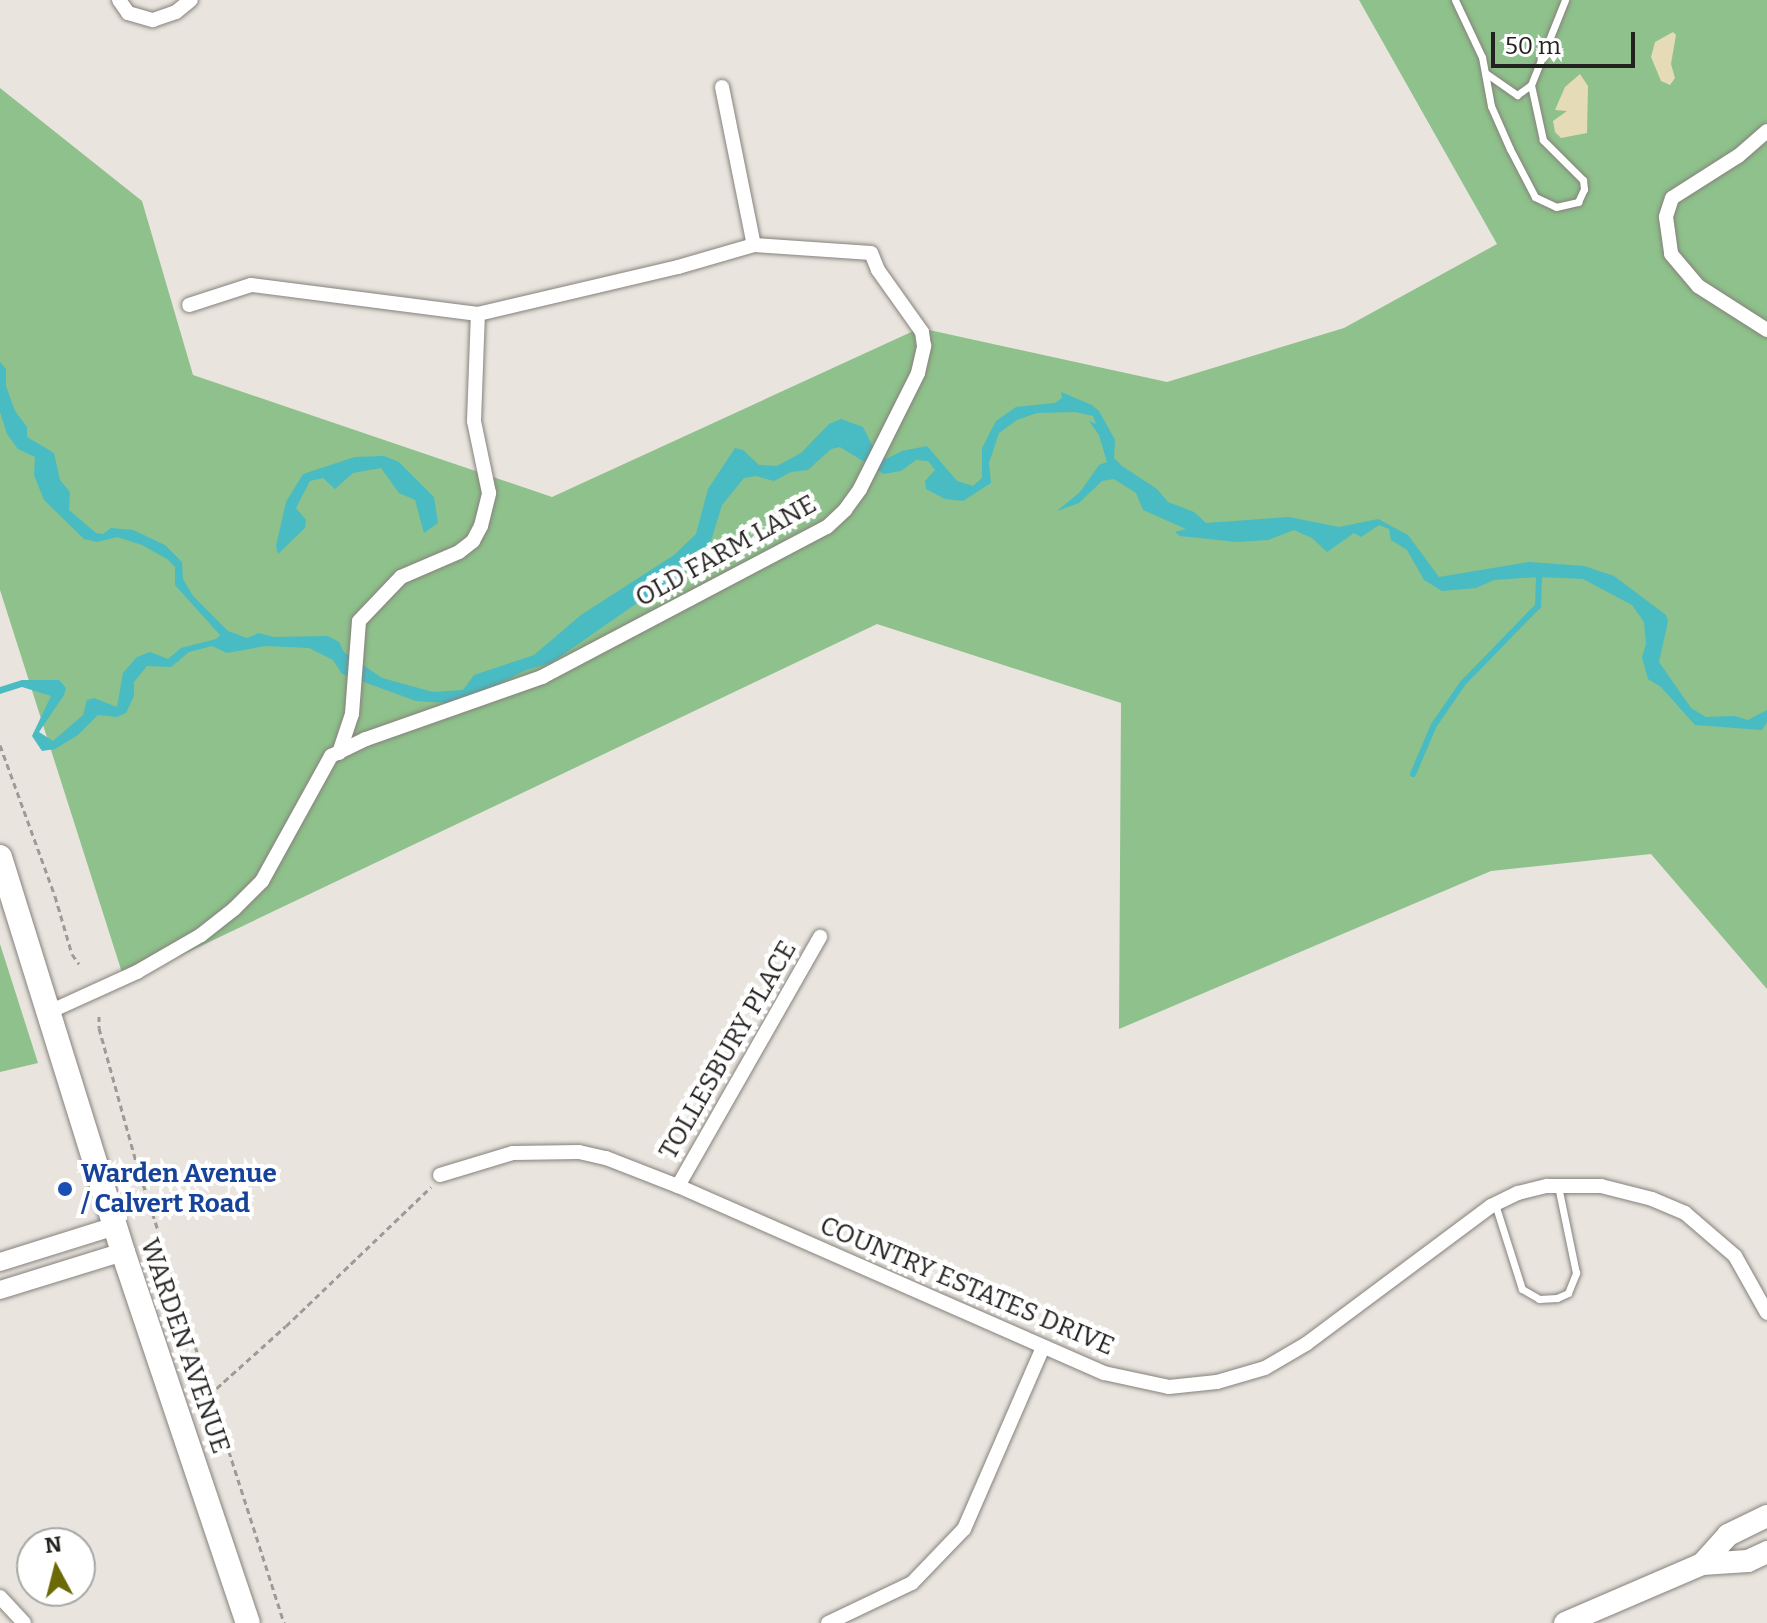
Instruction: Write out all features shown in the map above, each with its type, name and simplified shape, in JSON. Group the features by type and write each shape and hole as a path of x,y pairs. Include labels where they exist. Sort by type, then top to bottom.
{"main road":[{"name":"WARDEN AVENUE","path":"0,857 123,1252 248,1623"},
{"path":"1702,1564 1728,1535 1767,1516"},
{"path":"1565,1623 1702,1564 1748,1561 1767,1552"}],"street":[{"path":"119,0 128,13 153,20 176,12 191,0"},
{"path":"189,305 251,285 478,314 678,267 754,245 722,87"},
{"path":"1767,131 1738,156 1672,198 1666,217 1671,254 1698,286 1767,330"},
{"name":"OLD FARM LANE","path":"339,753 366,739 542,677 827,527 845,510 860,489 918,373 922,361 922,332 878,270 871,253 754,245"},
{"path":"49,1012 137,972 201,935 234,909 262,881 331,756 339,753 352,714 359,621 401,577 459,552 473,541 481,526 489,493 474,421 478,314"},
{"name":"TOLLESBURY PLACE","path":"678,1186 820,937"},
{"name":"COUNTRY ESTATES DRIVE","path":"440,1175 513,1153 579,1152 606,1158 678,1186 1104,1373 1169,1387 1217,1382 1254,1372 1306,1344 1495,1204 1518,1193 1557,1185 1601,1186 1652,1199 1685,1213 1735,1256 1767,1313"},
{"path":"0,1262 115,1226"},
{"path":"0,1290 123,1252"},
{"path":"828,1623 912,1583 964,1529 1043,1347"},
{"path":"0,1597 24,1623"}],"lane":[{"path":"1455,0 1487,74 1491,106 1535,197 1556,207 1571,206 1582,196 1583,180 1543,140 1531,85"},
{"path":"1487,74 1517,95 1531,85 1565,0"},
{"path":"1495,1204 1522,1289 1539,1299 1557,1298 1568,1293 1576,1273 1574,1249 1557,1185"}],"path":[{"path":"0,745 55,896 72,954 79,964"},
{"path":"99,1016 99,1028 137,1165 284,1623"},
{"path":"209,1395 409,1211 440,1175"}],"green space":[{"path":"1359,0 1767,0 1767,989 1651,854 1491,871 1119,1029 1121,703 877,624 125,982 0,590 0,88 142,201 193,375 552,497 920,328 1167,382 1344,328 1497,244"},
{"path":"0,944 38,1063 0,1072"}],"sand":[{"path":"1673,32 1676,35 1671,64 1675,78 1670,85 1661,81 1651,57 1655,42"},
{"path":"1580,74 1588,86 1587,133 1561,138 1555,132 1553,121 1567,111 1555,110 1565,87"}],"water":[{"path":"0,362 6,369 6,386 15,411 27,427 27,437 54,453 60,480 70,492 69,510 96,533 103,534 111,528 133,530 165,545 182,562 183,579 193,596 228,631 247,638 259,633 273,637 328,636 339,642 344,652 382,678 433,692 463,690 474,675 534,655 581,615 674,555 696,534 708,489 735,448 743,450 759,465 777,466 801,453 829,424 841,419 863,427 873,447 886,459 902,451 927,446 957,481 973,486 982,478 982,448 996,421 1016,407 1055,403 1062,398 1061,392 1099,411 1115,440 1114,458 1122,466 1157,489 1168,502 1194,512 1206,523 1289,517 1339,527 1378,519 1408,535 1439,577 1529,562 1584,566 1614,576 1666,615 1668,621 1659,662 1691,708 1706,717 1734,716 1748,720 1767,710 1767,722 1762,730 1695,725 1661,687 1648,679 1642,657 1646,644 1644,622 1632,605 1583,579 1539,577 1494,580 1476,588 1442,591 1424,580 1407,550 1391,540 1389,529 1379,525 1361,537 1354,533 1327,552 1312,538 1294,530 1268,540 1237,542 1180,536 1175,532 1186,529 1143,510 1136,493 1114,479 1102,481 1079,503 1057,511 1080,492 1099,465 1107,462 1099,435 1089,421 1096,424 1093,416 1075,412 1037,413 1017,420 999,433 989,463 991,483 963,501 945,499 926,489 925,481 935,470 928,461 916,460 901,471 884,474 840,447 831,449 808,470 791,472 774,481 756,476 744,478 722,505 711,541 677,581 640,601 551,663 526,670 481,693 447,703 416,701 342,674 333,660 309,648 265,646 227,653 212,646 189,652 171,667 147,666 134,682 134,696 126,713 117,717 98,715 78,735 55,749 42,751 32,736 51,696 22,687 0,694 0,687 22,680 59,680 66,688 64,695 39,732 53,741 83,715 87,700 94,698 117,707 123,673 137,657 150,652 168,659 181,648 216,639 220,635 175,585 175,567 167,559 142,545 117,537 97,542 84,539 44,500 34,475 35,457 18,449 7,434 0,412"},
{"path":"384,456 399,462 434,497 438,523 424,533 415,500 399,493 381,468 353,473 335,489 323,478 310,481 296,508 306,520 305,528 278,554 276,546 286,502 303,474 355,457"}],"waterway":[{"path":"1413,774 1434,725 1463,683 1538,606 1539,577"}],"place":[{"name":"Warden Avenue / Calvert Road","path":"65,1189"}]}
